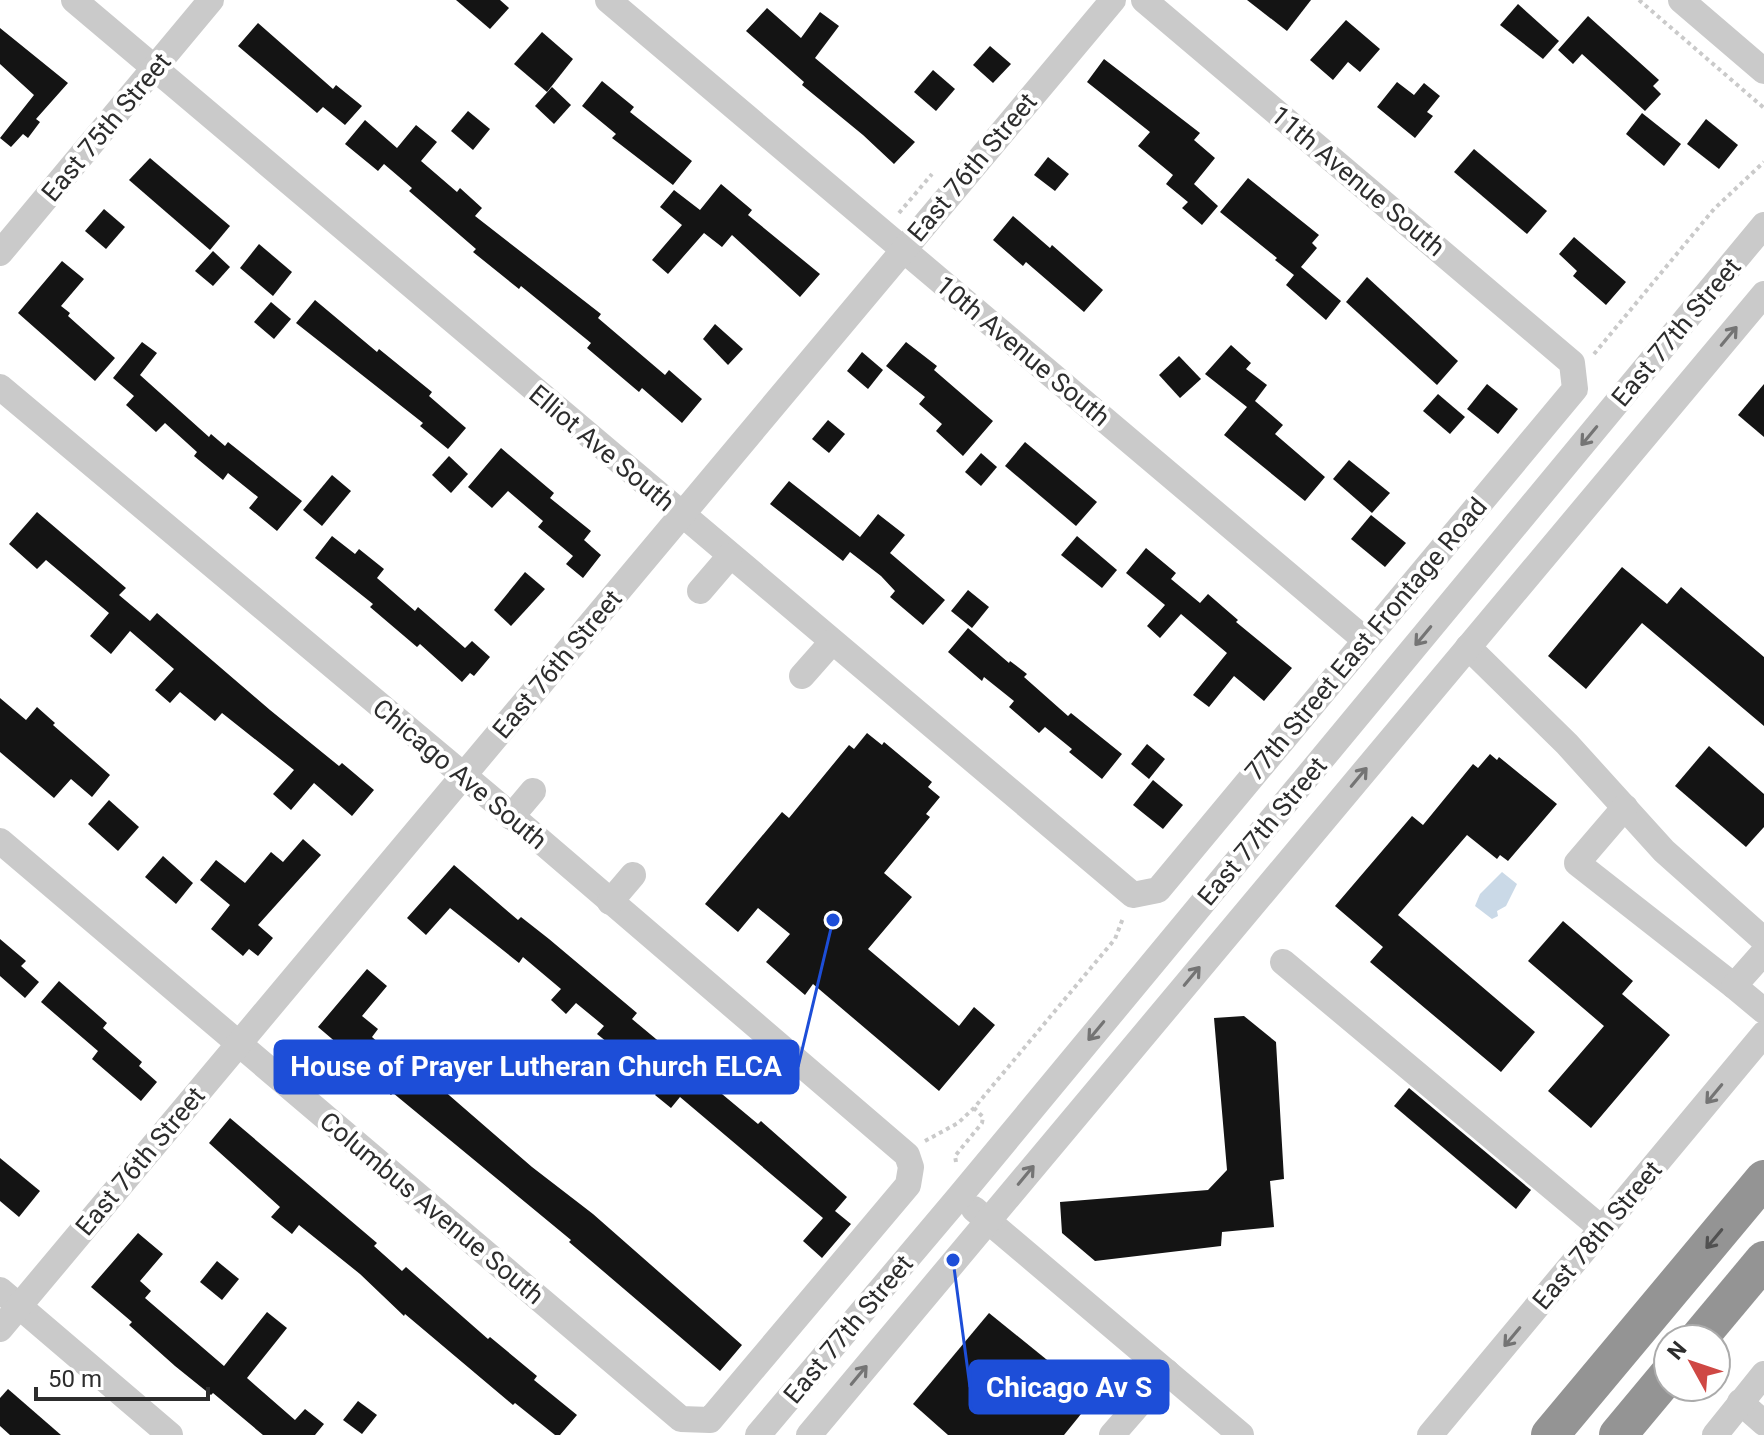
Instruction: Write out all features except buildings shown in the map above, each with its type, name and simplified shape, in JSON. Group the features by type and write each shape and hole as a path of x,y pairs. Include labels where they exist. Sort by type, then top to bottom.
{"highway":[{"path":"1550,1435 1764,1179"},
{"path":"1711,1323 1764,1260"},
{"path":"1618,1435 1652,1394"}],"street":[{"name":"Elliot Ave South","path":"74,0 1133,895"},
{"name":"East 75th Street","path":"0,253 211,0"},
{"name":"10th Avenue South","path":"608,0 1364,639"},
{"name":"East 76th Street","path":"0,1329 9,1298 238,1043 1113,0"},
{"name":"11th Avenue South","path":"1144,0 1572,363"},
{"path":"1681,0 1764,71"},
{"name":"East 77th Street","path":"758,1435 959,1197 1764,225"},
{"name":"East 77th Street","path":"809,1435 1764,294"},
{"name":"77th Street East Frontage Road","path":"1133,895 1158,890 1575,389 1572,363"},
{"name":"Chicago Ave South","path":"0,387 463,776 909,1161"},
{"path":"700,591 730,556"},
{"path":"802,676 832,642"},
{"path":"1468,647 1567,744 1664,851 1764,940"},
{"path":"511,817 533,791"},
{"path":"1625,807 1577,863 1764,1011"},
{"name":"Columbus Avenue South","path":"0,841 681,1419 710,1420 908,1185 909,1161"},
{"path":"610,902 633,875"},
{"path":"1734,986 1764,952"},
{"path":"1283,962 1602,1229"},
{"name":"East 78th Street","path":"1430,1435 1764,1034"},
{"path":"959,1197 1241,1435"},
{"path":"9,1298 170,1435"},
{"path":"1112,1435 1167,1372"},
{"path":"1715,1435 1764,1374"},
{"path":"1740,1402 1764,1423"}],"path":[{"path":"1639,0 1764,108"},
{"path":"1572,363 1593,355 1714,209 1764,162"},
{"path":"909,1161 915,1146 958,1123 974,1108 1115,939 1123,920 1123,907 1133,895"}],"water":[{"path":"1502,872 1517,884 1506,906 1497,911 1498,916 1492,919 1475,906 1480,894"}],"place":[{"name":"House of Prayer Lutheran Church ELCA","path":"833,920"},
{"name":"Chicago Av S","path":"953,1260"}]}
